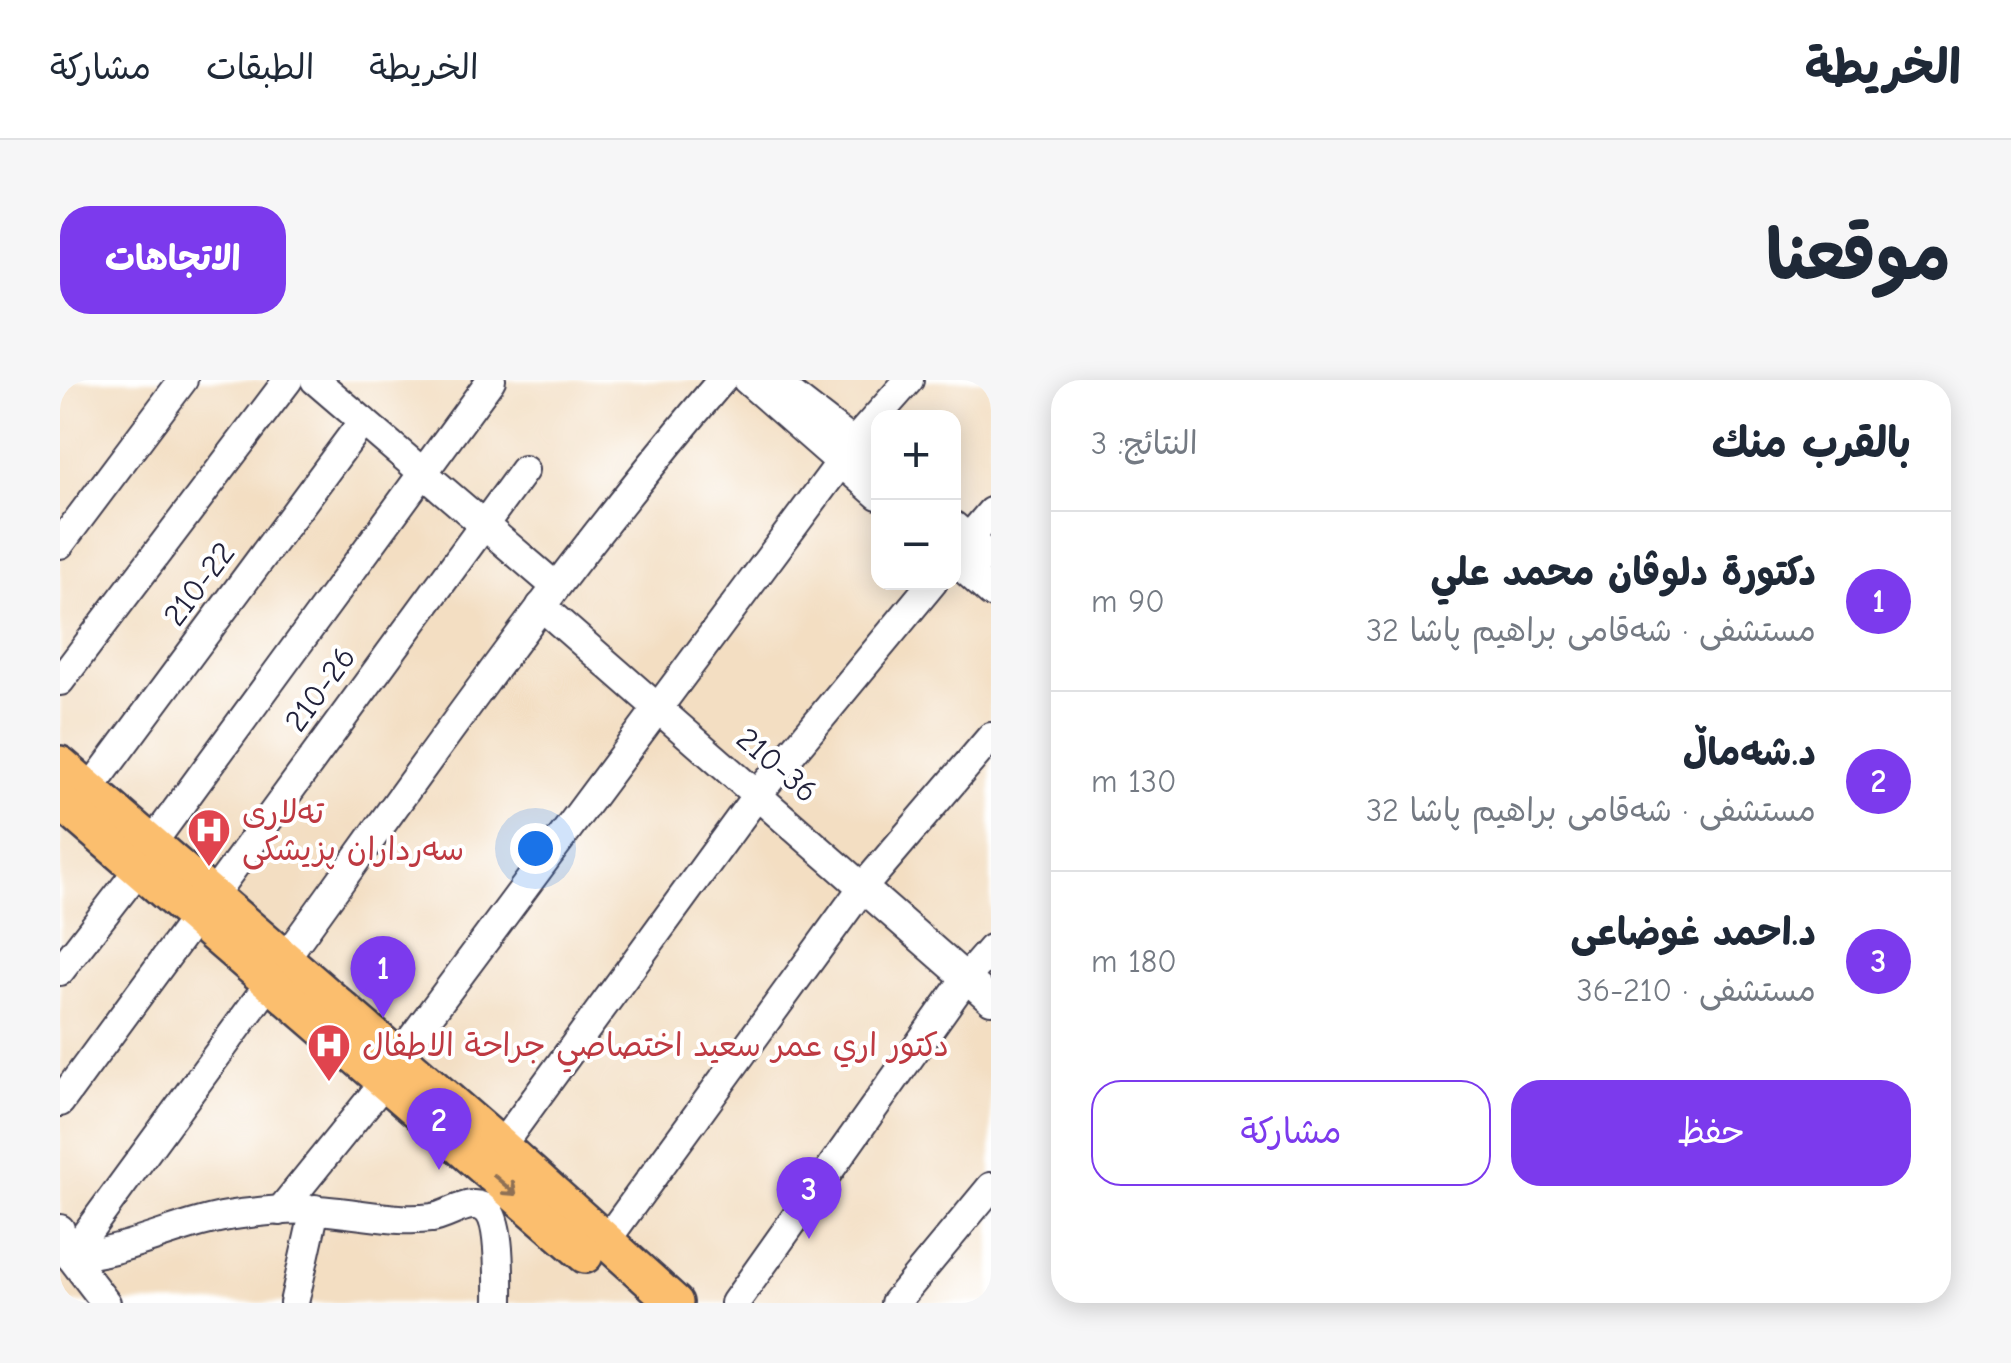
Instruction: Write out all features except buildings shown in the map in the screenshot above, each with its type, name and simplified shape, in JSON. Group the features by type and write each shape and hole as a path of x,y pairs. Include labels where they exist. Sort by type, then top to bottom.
{"main road":[{"path":"60,764 71,807 146,855 392,1068 640,1303"},
{"path":"392,1068 501,1146 676,1303"}],"street":[{"path":"60,544 183,380"},
{"path":"60,681 288,380"},
{"name":"210-36","path":"314,380 483,525 656,706 991,1000"},
{"path":"60,971 491,380"},
{"path":"70,1256 548,596 638,479 722,380"},
{"path":"747,380 848,452 871,460"},
{"path":"772,380 848,452 871,486"},
{"path":"280,1210 392,1068 656,706 848,452 909,380"},
{"name":"210-22","path":"71,807 363,422"},
{"name":"210-26","path":"60,1102 524,470"},
{"path":"961,539 991,512"},
{"path":"961,543 991,558"},
{"path":"961,547 991,593"},
{"path":"501,1146 757,795 926,590"},
{"path":"605,1242 863,888 991,737"},
{"path":"736,1303 966,978 991,949"},
{"path":"895,1303 991,1187"},
{"path":"70,1256 101,1254 207,1220 280,1210 315,1209 430,1219 468,1205 479,1205 494,1222 500,1276 498,1303"},
{"path":"294,1303 315,1209"},
{"path":"60,1229 70,1256 106,1303"}],"place":[{"name":"تەلاری سەرداران پزیشکی","path":"209,868"},
{"name":"دكتورة دلوڤان محمد علي","path":"383,1018"},
{"name":"دكتور اري عمر سعيد اختصاصي جراحة الاطفال","path":"329,1083"},
{"name":"د.شەماڵ","path":"439,1170"},
{"name":"د.احمد غوضاعی","path":"809,1239"}]}
